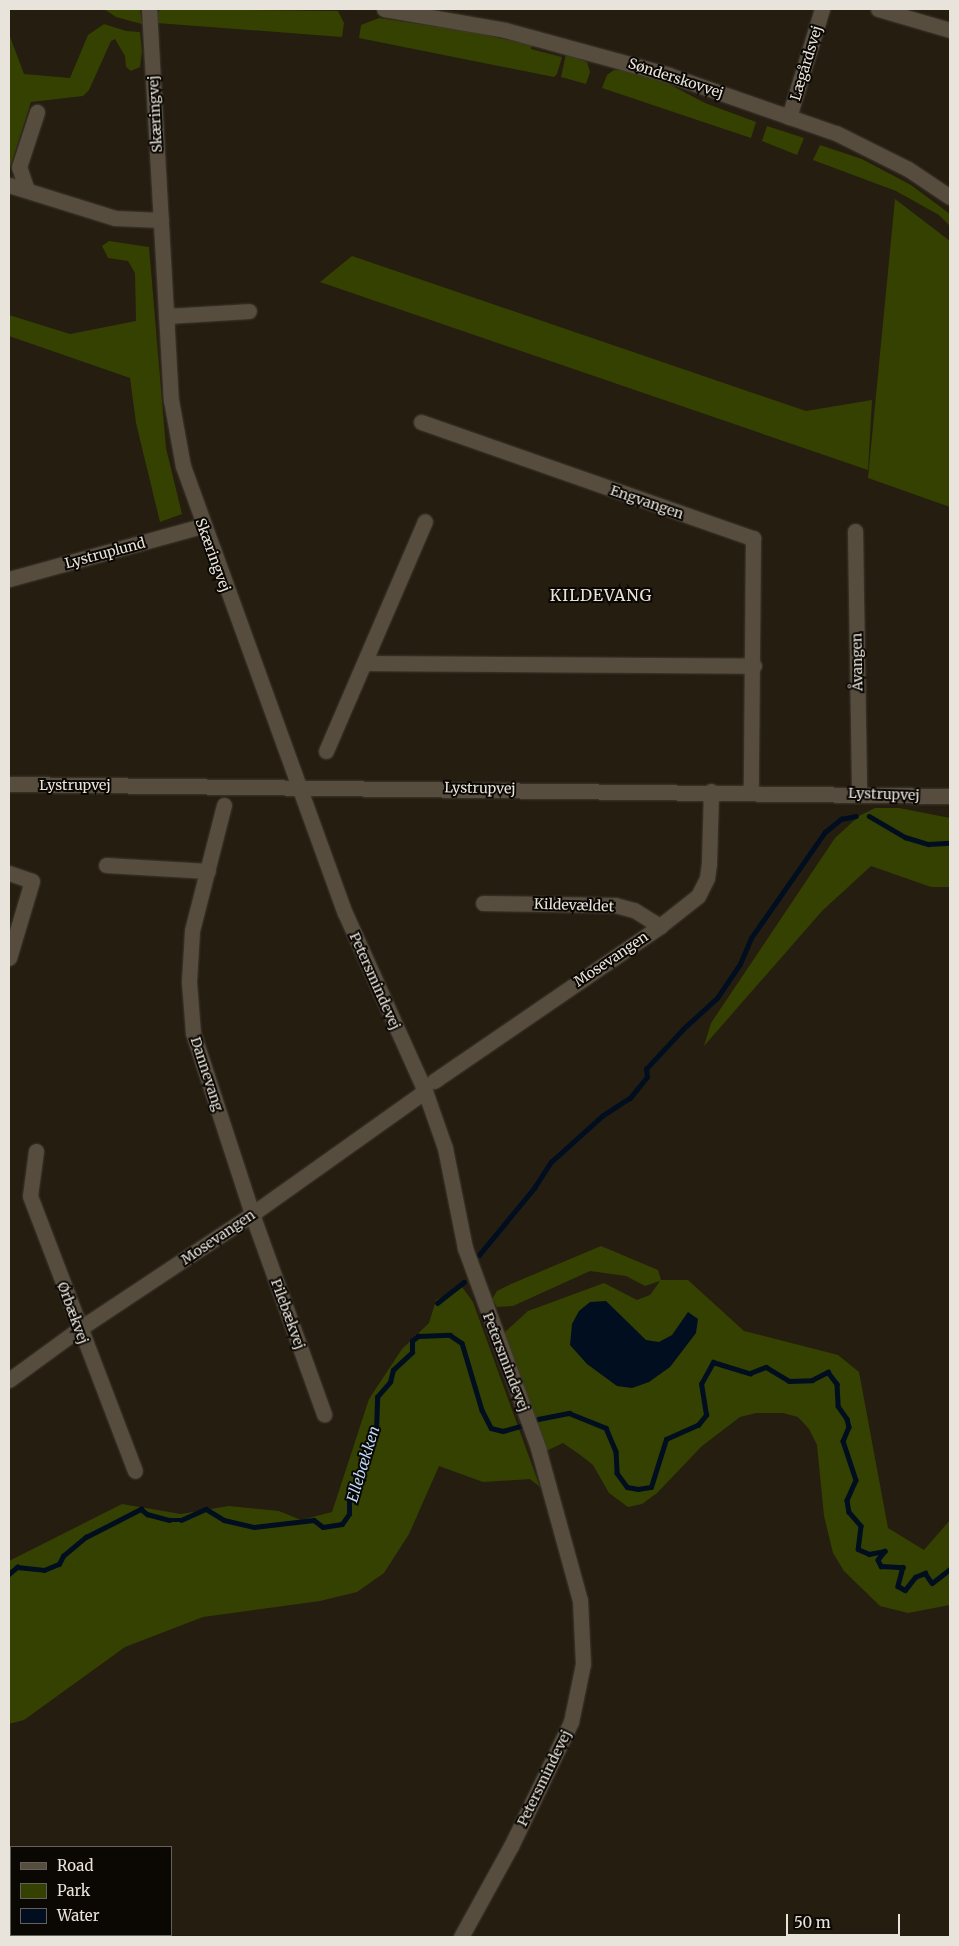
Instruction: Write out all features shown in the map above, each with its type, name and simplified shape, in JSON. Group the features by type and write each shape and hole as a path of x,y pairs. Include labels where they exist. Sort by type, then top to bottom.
{"street":[{"name":"Skæringvej","path":"149,9 171,400 183,466 202,526 297,786"},
{"name":"Sønderskovvej","path":"384,9 505,30 603,55 789,117 873,150 950,197"},
{"name":"Lægårdsvej","path":"789,117 822,9"},
{"path":"878,9 950,30"},
{"path":"26,190 19,167 37,112"},
{"path":"9,185 115,218 161,220"},
{"path":"166,316 249,311"},
{"name":"Engvangen","path":"421,422 753,538 754,666 751,792"},
{"path":"326,751 366,663 425,521"},
{"name":"Lystruplund","path":"9,579 202,526"},
{"name":"Åvangen","path":"855,531 859,792"},
{"path":"366,663 754,666"},
{"name":"Lystrupvej","path":"9,784 859,792 950,796"},
{"name":"Petersmindevej","path":"297,786 345,914 429,1086 445,1148 465,1248 490,1322 521,1397 538,1448 580,1600 583,1641 580,1692 558,1754 461,1937"},
{"name":"Mosevangen","path":"9,1380 78,1329 252,1214 429,1086 660,926 698,896 707,878 711,791"},
{"name":"Dannevang","path":"224,805 192,931 189,982 193,1033 252,1214"},
{"path":"106,865 208,871"},
{"path":"9,873 32,881 9,958"},
{"name":"Kildevældet","path":"483,903 615,905 634,910 660,926"},
{"name":"Ørbækvej","path":"36,1151 30,1196 78,1329 135,1471"},
{"name":"Pilebækvej","path":"252,1214 324,1414"}],"green space":[{"path":"104,9 140,9 142,24 116,17"},
{"path":"161,9 338,11 344,23 342,37 157,23 157,12"},
{"path":"379,18 472,32 532,45 531,49 562,57 557,74 554,77 359,38 361,25"},
{"path":"104,24 126,31 140,32 142,51 140,67 131,71 126,67 125,56 115,39 111,41 89,90 83,96 31,102 9,171 9,34 24,74 70,78 88,35"},
{"path":"566,54 587,62 590,72 586,84 561,77"},
{"path":"614,70 625,70 665,82 705,103 756,122 751,138 602,88 607,75"},
{"path":"767,126 804,138 797,155 762,141"},
{"path":"820,145 862,159 911,185 950,214 950,226 939,215 896,191 813,160"},
{"path":"895,199 950,241 950,507 868,478"},
{"path":"109,241 149,247 166,448 182,514 160,522 136,423 130,378 9,336 9,315 70,334 136,321 135,273 128,261 108,258 102,246"},
{"path":"352,256 806,411 872,400 868,470 320,282"},
{"path":"875,808 899,808 950,818 950,887 931,887 871,866 822,911 704,1046 711,1023 835,838 859,816"},
{"path":"601,1246 658,1270 661,1280 688,1280 744,1331 838,1355 859,1372 888,1528 924,1550 950,1520 950,1605 908,1613 880,1606 844,1571 833,1553 824,1516 817,1445 809,1429 798,1417 783,1413 756,1413 740,1417 702,1446 657,1493 642,1504 628,1507 609,1493 593,1465 563,1443 544,1452 504,1333 528,1311 604,1283 637,1300 650,1295 660,1281 645,1286 626,1276 590,1271 513,1306 497,1307 492,1299 497,1291 511,1284"},
{"path":"462,1287 473,1302 540,1487 530,1479 483,1482 439,1466 409,1534 384,1573 357,1592 320,1601 203,1617 125,1647 24,1720 9,1724 9,1561 122,1504 181,1514 229,1506 279,1511 301,1520 332,1512 369,1399 402,1349 429,1323 436,1300"}],"water":[{"path":"606,1301 646,1340 659,1342 672,1335 688,1312 698,1319 696,1333 670,1367 649,1382 632,1388 617,1386 587,1364 570,1345 572,1324 579,1311 590,1302"}],"waterway":[{"path":"479,1255 534,1188 551,1162 602,1116 630,1098 647,1077 646,1069 683,1029 717,998 740,964 751,938 825,832 841,819 856,816"},
{"path":"869,816 905,837 928,844 950,843"},
{"path":"437,1303 464,1282"},
{"name":"Ellebækken","path":"9,1574 17,1567 44,1570 59,1564 63,1556 86,1537 141,1509 147,1514 169,1520 181,1520 206,1509 224,1520 254,1527 314,1520 323,1527 342,1524 349,1514 349,1499 362,1472 362,1455 376,1431 377,1397 390,1382 393,1370 412,1352 412,1341 418,1336 450,1335 462,1343 482,1410 491,1428 503,1431 521,1426"},
{"name":"Ellebækken","path":"538,1419 569,1413 606,1428 616,1451 617,1473 627,1487 638,1489 651,1487 666,1439 698,1425 706,1415 701,1384 713,1362 750,1373 766,1367 789,1381 812,1380 828,1372 837,1384 838,1406 847,1419 849,1427 843,1441 856,1480 847,1500 849,1512 861,1526 858,1549 869,1554 885,1551 878,1560 881,1566 903,1567 898,1586 905,1590 915,1577 925,1573 932,1583 950,1569"}],"district":[{"name":"KILDEVANG","path":"601,595"}]}
